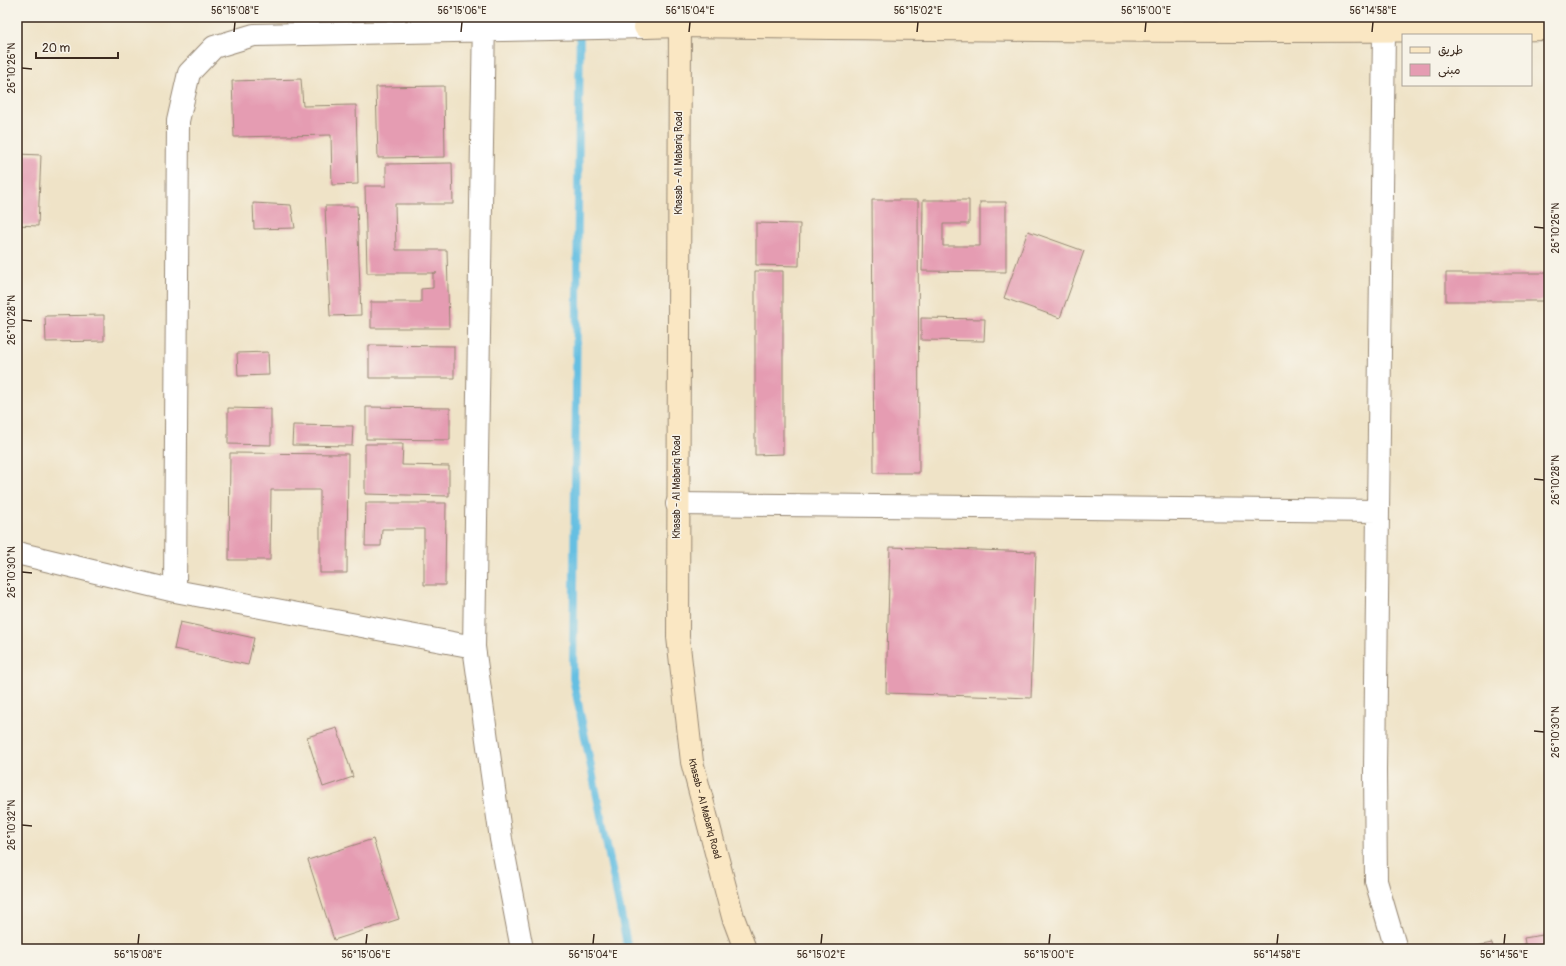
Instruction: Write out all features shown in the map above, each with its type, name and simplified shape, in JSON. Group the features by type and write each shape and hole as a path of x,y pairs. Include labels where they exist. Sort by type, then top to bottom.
{"main road":[{"path":"645,27 680,22 1079,24 1384,31 1549,29"},
{"name":"Khasab - Al Mabariq Road","path":"680,22 677,504 678,637 692,762 733,917 745,949"}],"street":[{"path":"484,23 474,647 501,839 522,949"},
{"path":"175,591 178,121 189,72 214,47 254,35 484,23 516,30 645,27"},
{"path":"1384,31 1375,770 1376,881 1396,949"},
{"path":"677,504 1378,511"},
{"path":"17,553 175,591 474,647"}],"building":[{"path":"301,79 303,106 356,105 358,184 332,185 331,135 234,137 232,81"},
{"path":"444,86 445,157 378,158 376,87"},
{"path":"17,154 41,155 38,226 17,225"},
{"path":"452,163 453,204 395,204 396,250 447,250 449,328 371,328 371,302 421,302 421,289 433,288 433,273 367,273 365,186 386,186 386,164"},
{"path":"872,200 918,200 919,473 874,473"},
{"path":"923,200 969,200 969,224 943,224 943,246 980,246 980,202 1006,202 1006,272 922,271"},
{"path":"253,203 291,205 295,228 254,229"},
{"path":"325,206 357,206 361,315 330,316"},
{"path":"756,223 800,224 799,266 756,265"},
{"path":"1028,231 1084,251 1060,318 1004,298"},
{"path":"755,271 783,271 783,454 755,455"},
{"path":"1446,273 1549,273 1549,309 1547,309 1547,301 1446,301"},
{"path":"104,315 104,341 46,342 45,316"},
{"path":"921,318 985,319 984,341 921,340"},
{"path":"369,345 454,346 454,378 369,378"},
{"path":"268,352 269,375 238,376 237,353"},
{"path":"366,407 450,408 450,440 366,439"},
{"path":"228,408 271,409 271,445 228,444"},
{"path":"293,425 353,426 352,446 292,445"},
{"path":"365,444 403,444 402,465 449,466 449,496 365,494"},
{"path":"230,453 348,454 347,573 320,573 320,490 271,490 270,560 229,560"},
{"path":"366,503 446,503 445,585 424,585 424,529 382,529 381,546 365,546"},
{"path":"890,547 1036,552 1031,698 886,693"},
{"path":"180,622 254,638 248,665 174,649"},
{"path":"337,728 353,777 323,787 307,737"},
{"path":"373,839 399,919 334,940 308,860"},
{"path":"1549,934 1549,949 1526,949 1524,938"},
{"path":"1492,943 1493,949 1467,949 1467,948"}],"waterway":[{"path":"580,17 573,678 628,949"}]}
